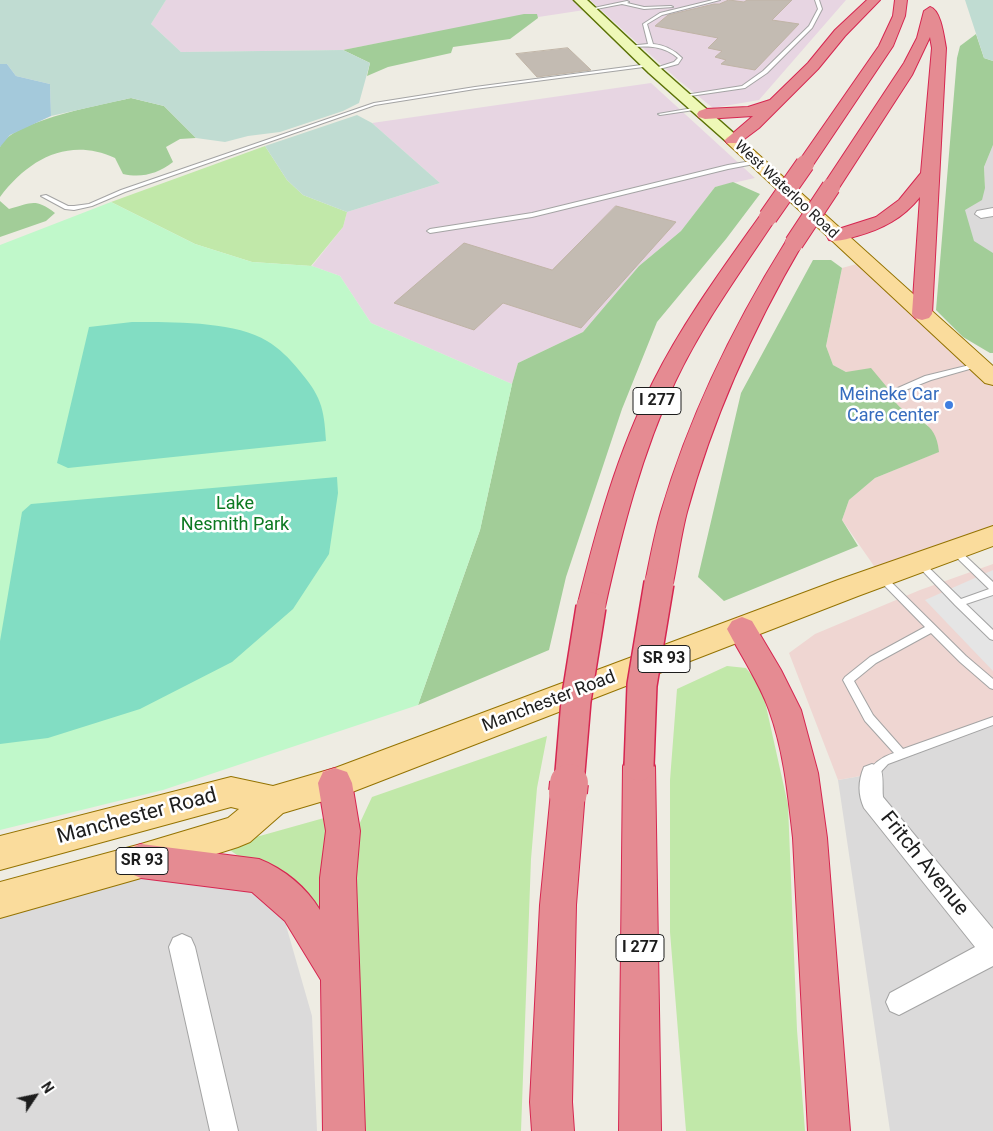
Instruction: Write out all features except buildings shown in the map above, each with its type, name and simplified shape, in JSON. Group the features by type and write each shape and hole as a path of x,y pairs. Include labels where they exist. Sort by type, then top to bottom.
{"highway":[{"path":"733,140 753,125 813,66 840,33 874,0"},
{"name":"I 277","path":"552,1131 558,905 576,701 603,555 640,438 678,355 708,303 886,46 899,16 901,0"},
{"path":"922,314 939,48 930,7"},
{"name":"I 277","path":"640,1131 639,766 642,686 659,583 674,513 706,418 737,344 770,281 907,70 923,39 930,7"},
{"path":"702,111 750,112 762,109 778,100"},
{"path":"836,236 883,221 905,204 930,174"},
{"path":"742,629 785,711 798,758 805,797 810,838 829,1131"},
{"path":"335,783 343,831 338,878 344,1131"},
{"path":"141,861 259,876 276,887 298,908 341,977"}],"main road":[{"name":"West Waterloo Road","path":"586,5 836,236 988,372"},
{"name":"Manchester Road","path":"0,900 141,861 238,830 273,801 335,783 881,576 993,536"},
{"name":"Manchester Road","path":"0,853 231,792 273,801"}],"street":[{"name":"Fritch Avenue","path":"872,774 870,782 872,801 993,951"},
{"path":"182,947 224,1131"},
{"path":"899,1002 993,951"}],"lane":[{"path":"624,4 630,0"},
{"path":"586,5 624,4 644,8 662,8 702,0"},
{"path":"652,45 645,24 660,14 718,0"},
{"path":"685,96 743,87 765,72 810,27 820,9 817,0"},
{"path":"44,196 67,208 90,205 123,191 374,104 475,88 652,68 676,63 680,58 671,49 652,45 630,46"},
{"path":"660,114 702,111"},
{"path":"430,231 532,215 655,184 757,162"},
{"path":"895,391 928,378 988,372"},
{"path":"954,550 993,587"},
{"path":"919,562 993,636"},
{"path":"881,576 931,628 993,685"},
{"path":"958,603 993,591"},
{"path":"901,754 869,718 848,680 873,660 931,628"},
{"path":"872,774 884,761 993,721"}],"shaded area":[{"path":"0,0 166,0 151,24 181,52 343,50 370,63 359,103 343,111 280,132 248,136 225,142 196,138 164,106 131,98 51,116 50,84 16,76 7,64 0,64"},
{"path":"166,0 580,0 591,9 420,35 343,50 181,52 151,24"},
{"path":"590,0 846,0 759,100 713,108 677,79"},
{"path":"965,0 993,0 993,61 984,58"},
{"path":"0,64 7,64 16,76 50,84 51,116 10,135 0,147"},
{"path":"651,83 755,178 715,187 681,231 639,266 583,332 518,363 512,384 371,323 340,276 312,266 343,227 347,212 440,183 372,123"},
{"path":"357,115 372,123 440,183 347,212 303,195 287,180 265,146"},
{"path":"993,145 993,263 952,231 965,209 985,188 984,167"},
{"path":"864,262 993,378 993,536 881,576 842,520 849,500 875,478 938,452 927,423 908,415 894,401 886,386 846,372 833,365 826,346 842,268"},
{"path":"993,564 993,721 884,761 872,774 838,780 789,653 815,634 920,590"},
{"path":"993,570 993,671 925,600"},
{"path":"993,721 993,1131 890,1131 838,780 872,774 877,766"},
{"path":"141,861 275,887 312,1016 317,1131 0,1131 0,900"}],"green space":[{"path":"524,14 537,14 538,18 510,39 453,47 451,53 388,67 367,76 370,63 343,50"},
{"path":"976,34 984,58 993,61 993,145 984,167 985,188 982,200 965,210 974,241 993,253 993,353 963,337 936,310 957,58 960,46"},
{"path":"131,98 164,106 196,138 180,139 166,147 173,162 161,170 149,174 130,175 123,174 115,158 98,152 66,151 51,155 37,162 11,184 0,197 0,147 7,138 21,129 60,115"},
{"path":"265,146 287,180 303,195 347,212 343,227 311,266 252,262 195,244 111,202"},
{"path":"733,182 760,194 726,239 657,322 622,409 566,577 549,650 418,705 480,530 518,363 583,332 639,266 681,231 715,187"},
{"path":"0,201 9,209 33,203 43,205 55,213 46,221 0,237"},
{"name":"Lake Nesmith Park","path":"111,202 195,244 252,262 312,266 340,276 371,323 512,384 480,530 418,705 163,790 0,830 0,245"},
{"path":"813,260 831,260 842,268 826,346 833,365 846,372 871,368 886,386 896,403 910,415 924,423 934,433 939,452 875,478 849,500 842,520 858,546 724,601 698,577 741,393"},
{"path":"132,322 220,326 254,334 267,341 291,361 312,387 320,402 326,441 68,468 57,463 89,327"},
{"path":"337,477 338,493 329,554 293,609 232,662 140,709 48,738 0,744 0,641 22,512 31,504"},
{"path":"727,666 746,668 762,688 788,805 797,1030 805,1131 686,1131 670,932 670,780 677,689"},
{"path":"547,736 537,788 531,859 521,1131 364,1131 360,978 350,900 351,842 372,797"},
{"path":"324,818 327,844 323,915 224,846"}],"place":[{"name":"Meineke Car Care center","path":"949,405"}]}
